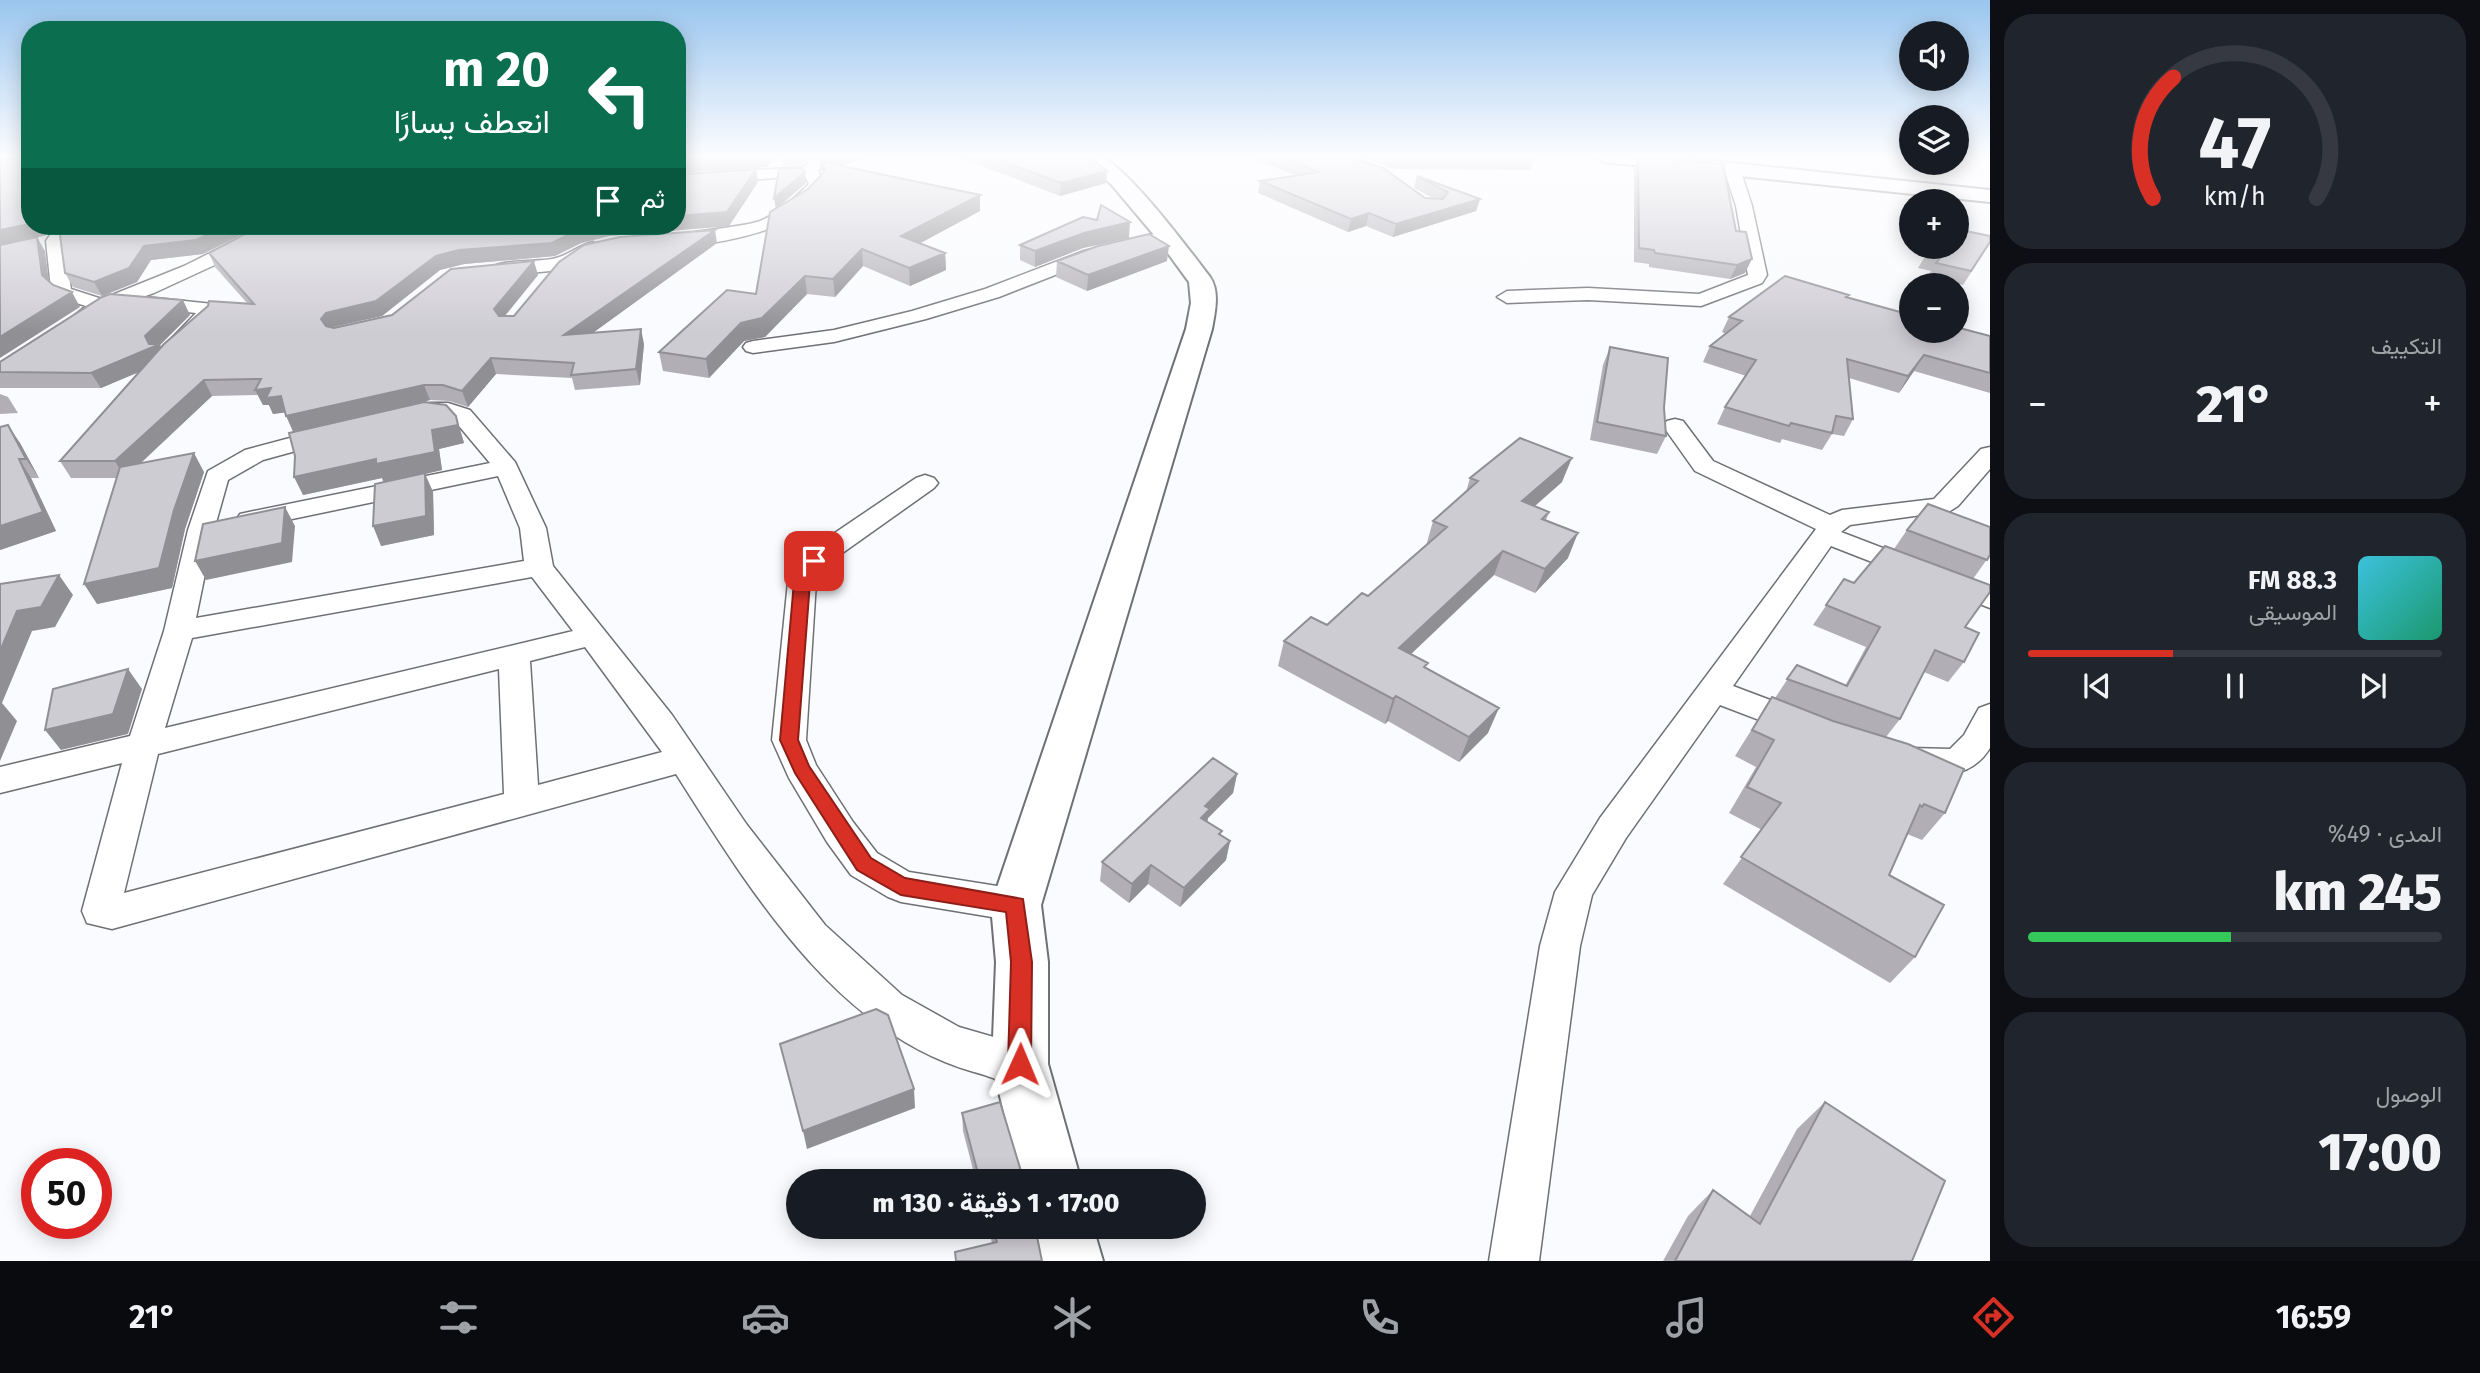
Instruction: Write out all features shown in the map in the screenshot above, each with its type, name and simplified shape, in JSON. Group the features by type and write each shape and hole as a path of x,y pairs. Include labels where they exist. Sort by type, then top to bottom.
{"main road":[{"path":"1048,1169 1020,1064 1022,962 1016,905 1199,329 1204,303 1201,282 1148,215"},
{"path":"1065,1239 1071,1261"}],"street":[{"path":"656,239 725,236 751,229 783,215"},
{"path":"1507,297 1588,294 1701,300 1755,279 1758,275 1746,215"},
{"path":"58,334 108,304 219,258 260,235"},
{"path":"753,347 834,336 919,315 992,293 1090,254 1167,236"},
{"path":"53,237 64,293 108,304 206,308 206,315 166,353"},
{"path":"544,284 561,264 574,255 593,247 614,243"},
{"path":"476,271 529,269 561,264"},
{"path":"683,759 112,913 101,911 143,746 178,631 201,530 217,476 274,447 431,410 462,415 506,467 533,528 539,567 651,712 683,759 734,835 811,937 887,1008 950,1045 1020,1064"},
{"path":"1675,426 1704,466 1829,530 1990,599"},
{"path":"1514,1261 1560,946 1574,892 1613,828 1829,530 1842,518 1941,506 1954,496 1990,454"},
{"path":"201,530 506,467"},
{"path":"925,483 814,561 802,582 789,740 801,769 864,864 901,886 1016,905"},
{"path":"178,631 539,567"},
{"path":"0,780 591,636"},
{"path":"514,654 522,802"},
{"path":"1713,690 1824,733"},
{"path":"1885,757 1938,764 1959,760 1973,751 1990,716"}],"building":[{"path":"0,215 21,215 21,226 0,230"},
{"path":"770,215 942,215 901,236 945,253 909,268 862,249 833,279 805,276 762,318 741,323 706,359 659,352 727,290 756,294"},
{"path":"1098,215 1118,215 1130,222 1084,233 1035,251 1020,245 1083,217 1097,220"},
{"path":"1341,215 1363,215 1351,219"},
{"path":"1374,215 1427,215 1396,224"},
{"path":"1639,215 1733,215 1736,231 1746,232 1752,259 1737,265 1655,253 1654,250 1639,248"},
{"path":"715,230 564,335 641,329 636,369 571,375 574,363 491,358 462,391 443,385 424,385 286,416 281,396 266,398 271,388 255,390 261,379 204,380 115,461 60,461 164,344 208,306 209,301 254,304 209,253 243,235 568,235 552,243 459,250 436,256 376,301 326,313 321,319 326,326 334,328 392,315 451,269 534,261 494,309 499,316 514,316 559,262 584,245 620,237 686,235 686,232"},
{"path":"1969,232 1990,236 1990,242 1971,271 1936,263 1939,259 1969,259"},
{"path":"1149,234 1169,246 1088,275 1057,261 1098,246"},
{"path":"60,235 206,235 196,240 144,246 129,268 94,282 65,273"},
{"path":"37,237 42,275 53,285 72,292 0,337 0,245"},
{"path":"1785,276 1899,312 1899,343 1969,343 1969,330 1990,336 1990,373 1924,355 1908,376 1847,359 1853,419 1836,416 1832,433 1791,423 1789,426 1725,407 1756,360 1710,346 1742,321 1729,317"},
{"path":"110,294 183,300 145,336 149,344 160,344 91,373 0,372 0,362"},
{"path":"1610,347 1668,358 1664,408 1666,436 1597,422"},
{"path":"424,402 446,405 456,416 458,425 432,430 435,452 376,464 376,459 294,477 295,456 289,433"},
{"path":"8,425 26,459 19,459 43,512 0,526 0,427"},
{"path":"1520,438 1572,458 1522,501 1549,512 1542,519 1578,533 1545,569 1503,551 1399,648 1428,663 1424,667 1499,708 1469,737 1396,696 1393,699 1284,641 1311,617 1327,625 1362,593 1368,596 1447,527 1433,521 1478,481 1470,478"},
{"path":"194,453 174,510 159,568 84,584 120,467"},
{"path":"425,473 426,516 373,526 375,484"},
{"path":"1928,504 1990,527 1990,555 1987,560 1907,530"},
{"path":"285,507 282,543 195,561 203,524"},
{"path":"1885,546 1990,585 1990,592 1965,627 1979,633 1964,662 1935,650 1900,719 1787,679 1797,665 1847,686 1880,627 1826,605 1844,579 1854,583"},
{"path":"59,575 41,607 17,611 0,651 0,584"},
{"path":"128,669 113,714 45,730 53,689"},
{"path":"1772,697 1833,721 1908,744 1964,769 1945,813 1924,804 1922,807 1920,805 1889,875 1944,905 1915,957 1741,857 1781,803 1747,787 1774,740 1752,730"},
{"path":"1213,758 1237,774 1205,806 1210,809 1201,818 1222,831 1219,834 1230,841 1184,888 1151,865 1132,884 1102,862"},
{"path":"876,1009 888,1015 914,1089 803,1131 780,1044"},
{"path":"1000,1102 1020,1169 977,1169 962,1113"},
{"path":"1825,1102 1945,1181 1912,1261 1675,1261 1713,1190 1760,1224"},
{"path":"996,1239 1037,1239 1042,1261 956,1261 955,1252 997,1242"}],"route":[{"path":"814,561 802,582 789,740 801,769 840,832 864,864 901,886 1016,905 1022,962 1020,1064"}]}
